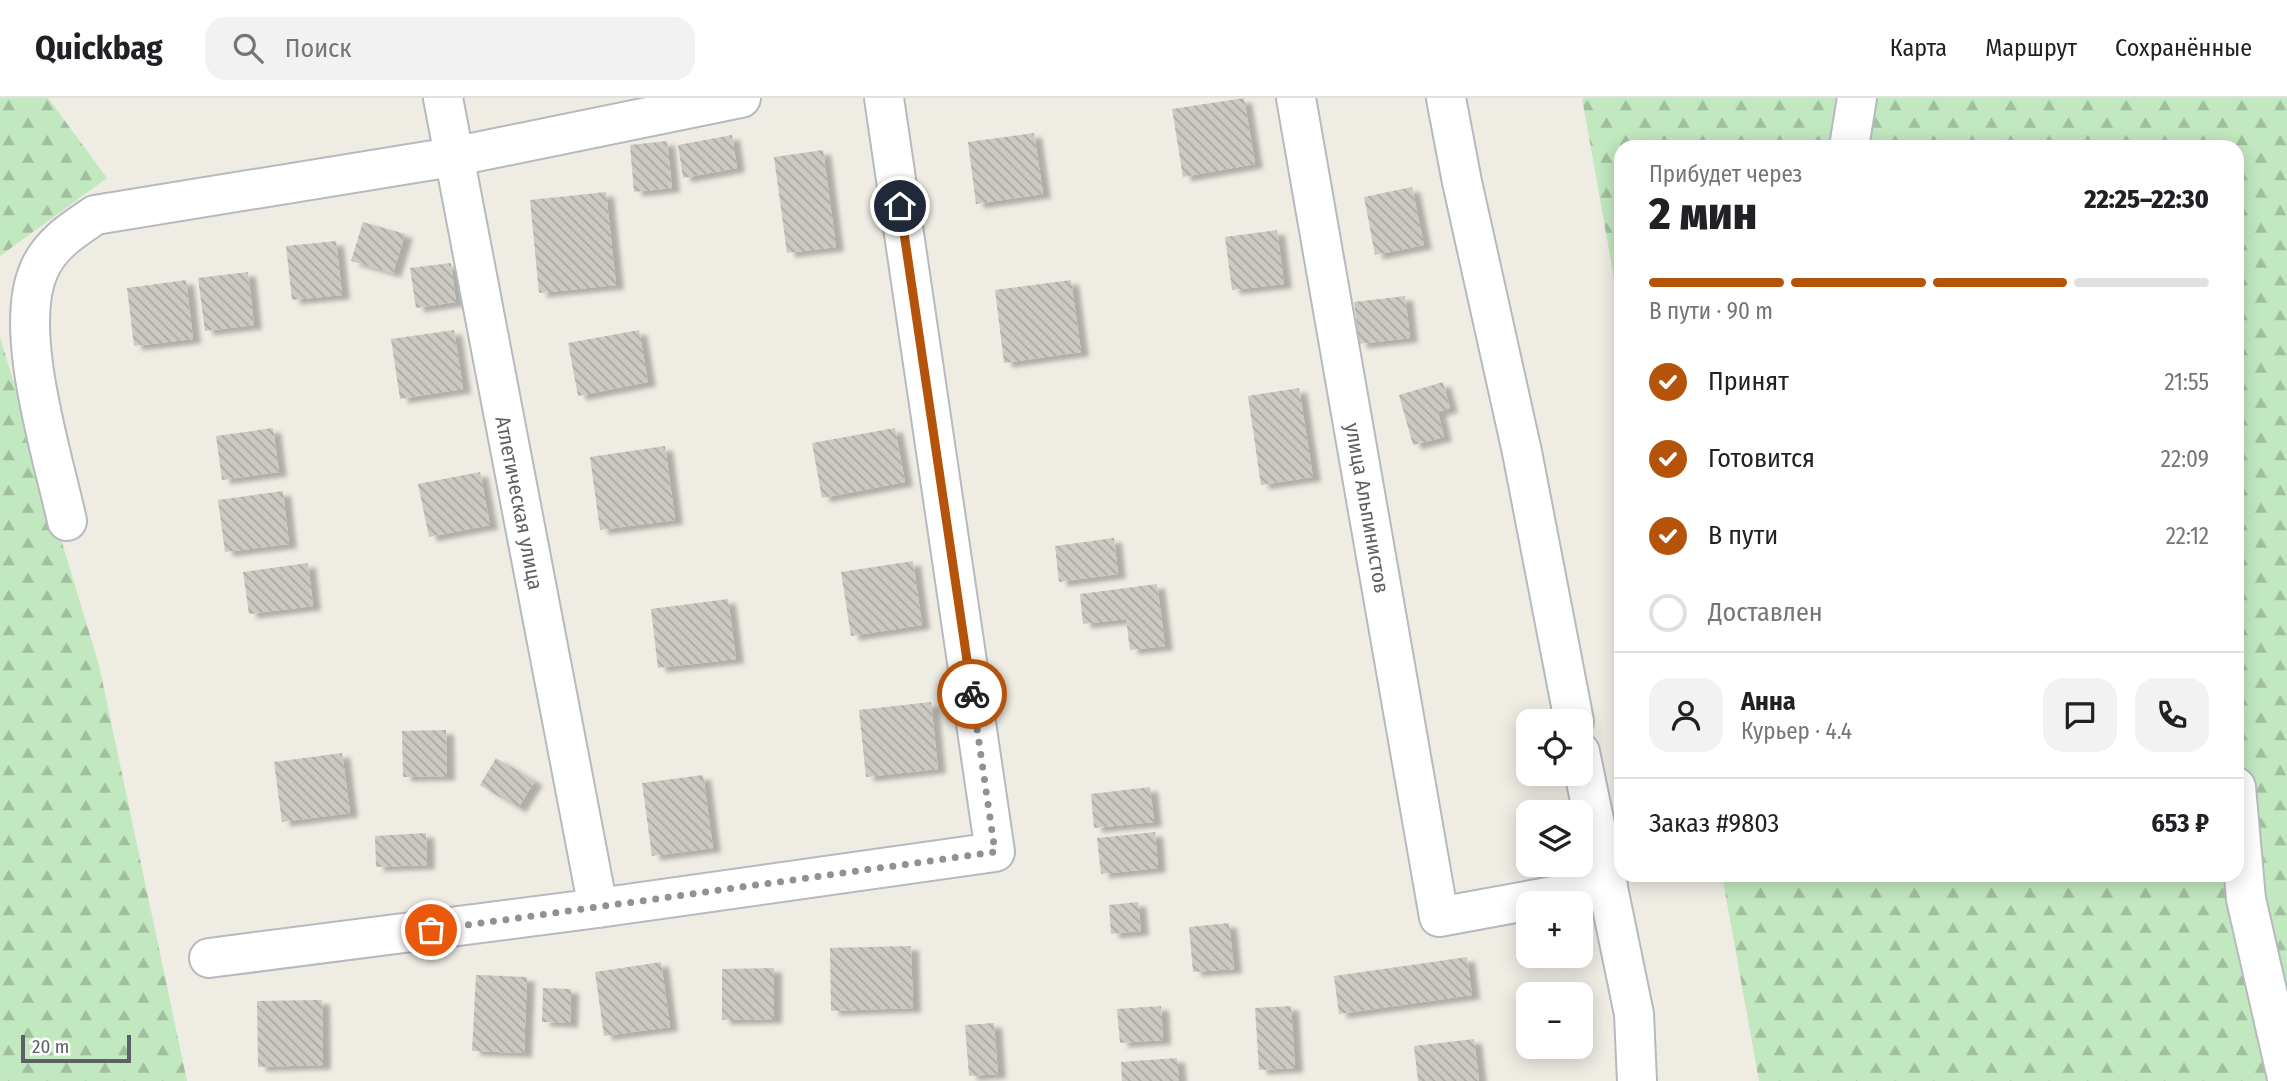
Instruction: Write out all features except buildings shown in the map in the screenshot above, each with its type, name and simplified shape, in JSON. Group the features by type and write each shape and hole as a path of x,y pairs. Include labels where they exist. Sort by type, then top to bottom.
{"street":[{"name":"Атлетическая улица","path":"443,98 452,157 598,908"},
{"path":"67,521 33,361 28,310 39,269 61,239 95,215 452,157 741,98"},
{"path":"209,958 598,908 995,852 884,98"},
{"name":"улица Альпинистов","path":"1296,98 1438,917 1608,886"},
{"path":"1447,98 1462,182 1522,452 1572,709"},
{"path":"1850,140 1857,98"},
{"path":"1587,786 1634,1014 1637,1081"},
{"path":"2244,877 2246,899 2287,1079"}],"green space":[{"path":"0,98 48,98 107,178 0,256"},
{"path":"1582,98 2287,98 2287,1081 1759,1081 1723,882 2244,882 2244,140 1614,140 1614,278"},
{"path":"0,337 99,665 187,1081 0,1081"}],"way so far":[{"path":"431,930 995,852 972,694"}],"route":[{"path":"900,206 972,694"}]}
